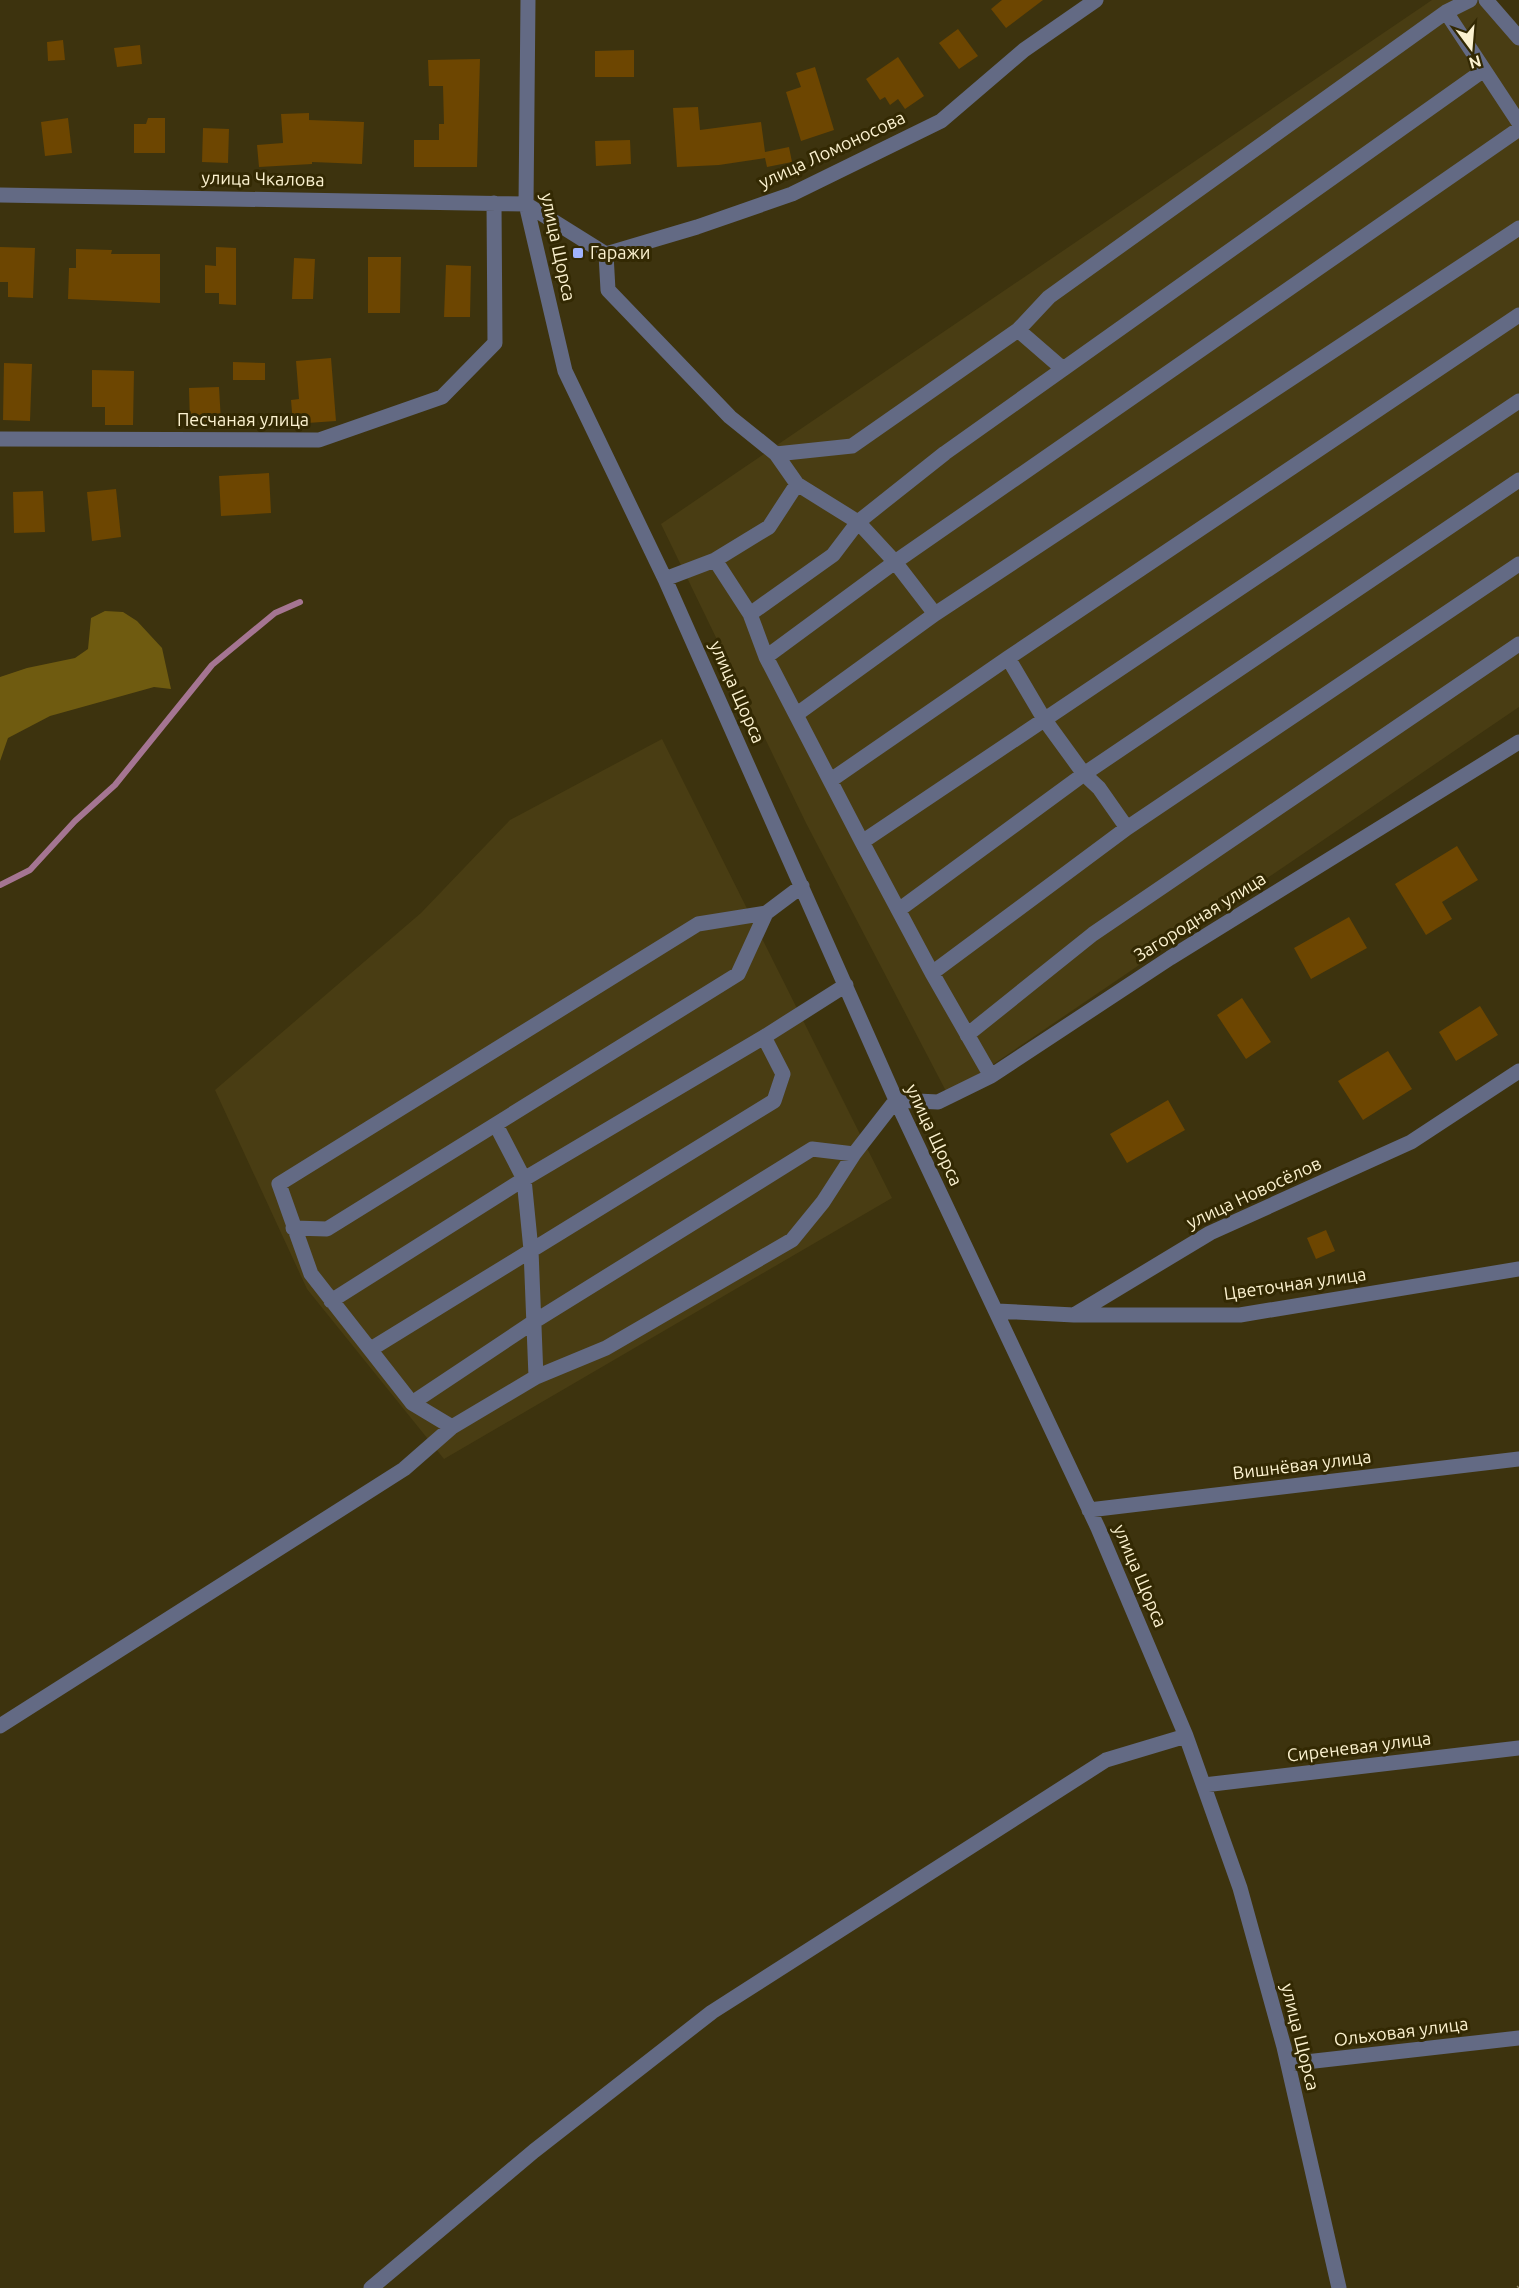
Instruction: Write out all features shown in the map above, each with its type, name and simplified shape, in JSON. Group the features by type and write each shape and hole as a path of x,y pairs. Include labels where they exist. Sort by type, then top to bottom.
{"street":[{"name":"улица Щорса","path":"528,0 526,204 566,371 665,579 896,1100 1089,1510 1186,1736 1240,1888 1288,2064 1339,2288"},
{"name":"улица Ломоносова","path":"606,254 697,227 792,194 941,121 1024,50 1096,0"},
{"path":"776,454 852,446 1018,330 1049,297 1446,12 1470,0"},
{"path":"1485,0 1519,38"},
{"path":"1446,12 1519,123"},
{"path":"750,614 833,555 858,522 945,453 1484,70"},
{"path":"766,657 895,562 1519,129"},
{"name":"улица Чкалова","path":"0,195 526,204"},
{"name":"Песчаная улица","path":"0,439 320,440 442,397 495,343 494,202"},
{"path":"526,204 606,254 608,290 730,417 776,454 797,484 858,522 895,562 935,615"},
{"path":"797,714 935,615 1519,228"},
{"path":"831,780 1008,658 1519,315"},
{"path":"1018,330 1063,369"},
{"path":"862,842 1519,401"},
{"path":"900,909 1084,774 1519,480"},
{"path":"665,579 715,560 769,527 797,484"},
{"path":"715,560 750,614 766,657 862,842 900,909 932,973 991,1076"},
{"path":"932,973 1127,828 1519,564"},
{"path":"967,1035 1093,934 1519,644"},
{"path":"1008,658 1044,719 1084,774 1099,788 1127,828"},
{"name":"Загородная улица","path":"896,1100 938,1102 991,1076 1170,958 1519,742"},
{"path":"452,1427 412,1403 311,1274 279,1184 698,924 766,913 802,886"},
{"path":"293,1228 327,1229 738,974 766,913"},
{"path":"331,1300 524,1179 764,1037 846,985"},
{"path":"371,1349 774,1101 783,1074 764,1037"},
{"name":"улица Новосёлов","path":"1074,1314 1210,1233 1411,1142 1519,1071"},
{"path":"0,1726 404,1469 452,1427 536,1377 606,1348 792,1240 823,1202 854,1154 896,1100"},
{"path":"496,1125 524,1179 531,1250 536,1377"},
{"path":"412,1403 535,1321 812,1149 854,1154"},
{"name":"Цветочная улица","path":"1074,1314 1240,1315 1519,1269"},
{"path":"997,1311 1074,1314"},
{"name":"Вишнёвая улица","path":"1089,1510 1519,1459"},
{"path":"371,2288 534,2151 712,2012 1106,1760 1186,1736"},
{"name":"Сиреневая улица","path":"1204,1785 1519,1748"},
{"name":"Ольховая улица","path":"1288,2064 1519,2038"}],"shaded area":[{"path":"1432,0 1476,0 1519,46 1519,707 948,1095 806,823 661,524"},
{"path":"105,611 123,612 137,621 162,648 171,689 154,687 50,716 8,738 0,761 0,677 27,668 75,658 88,649 91,618"},
{"path":"662,739 892,1198 444,1459 307,1289 215,1090 421,913 510,820"}],"building":[{"path":"1002,0 1043,0 1006,28 991,9"},
{"path":"958,29 978,56 959,69 939,43"},
{"path":"63,40 65,60 48,61 47,42"},
{"path":"140,45 142,64 117,67 114,48"},
{"path":"634,50 634,77 595,77 595,51"},
{"path":"898,57 924,96 905,109 898,99 890,105 885,97 880,100 866,79"},
{"path":"480,59 477,167 414,167 414,140 439,140 439,124 444,124 443,86 429,86 428,60"},
{"path":"815,67 834,130 801,141 786,92 801,87 796,73"},
{"path":"698,107 700,130 761,122 765,152 789,147 792,162 767,167 765,158 719,165 677,167 673,108"},
{"path":"309,113 309,120 364,122 362,164 312,162 312,164 259,167 257,145 283,143 281,114"},
{"path":"68,118 72,153 45,156 41,122"},
{"path":"148,118 165,118 165,153 134,153 134,124 146,124"},
{"path":"203,128 229,129 228,163 202,162"},
{"path":"630,140 631,164 596,166 595,141"},
{"path":"0,247 35,248 33,298 8,297 8,282 0,282"},
{"path":"216,247 236,248 236,305 219,304 219,293 205,293 205,265 216,266"},
{"path":"76,249 112,250 111,254 160,254 160,303 68,299 69,268 76,268"},
{"path":"368,257 401,257 400,313 368,313"},
{"path":"294,258 315,259 313,299 292,299"},
{"path":"446,265 471,266 470,317 444,317"},
{"path":"331,358 336,421 293,424 291,400 299,399 296,361"},
{"path":"233,362 265,363 265,380 233,380"},
{"path":"4,363 32,364 30,421 3,420"},
{"path":"92,370 134,371 133,425 105,425 105,407 92,407"},
{"path":"219,387 221,422 190,423 189,388"},
{"path":"269,473 271,513 221,516 219,476"},
{"path":"116,489 121,537 92,541 87,492"},
{"path":"43,491 45,532 14,533 13,492"},
{"path":"1457,846 1478,880 1442,902 1452,919 1426,935 1395,884"},
{"path":"1349,917 1367,948 1311,979 1294,948"},
{"path":"1242,998 1271,1042 1246,1059 1217,1015"},
{"path":"1480,1006 1498,1035 1456,1061 1439,1032"},
{"path":"1388,1051 1412,1089 1363,1120 1338,1081"},
{"path":"1168,1100 1185,1130 1127,1163 1110,1134"},
{"path":"1326,1230 1335,1251 1316,1259 1307,1238"}],"waterway":[{"path":"0,885 30,870 75,821 115,785 212,665 275,613 300,602"}],"place":[{"name":"Гаражи","path":"578,253"}]}
